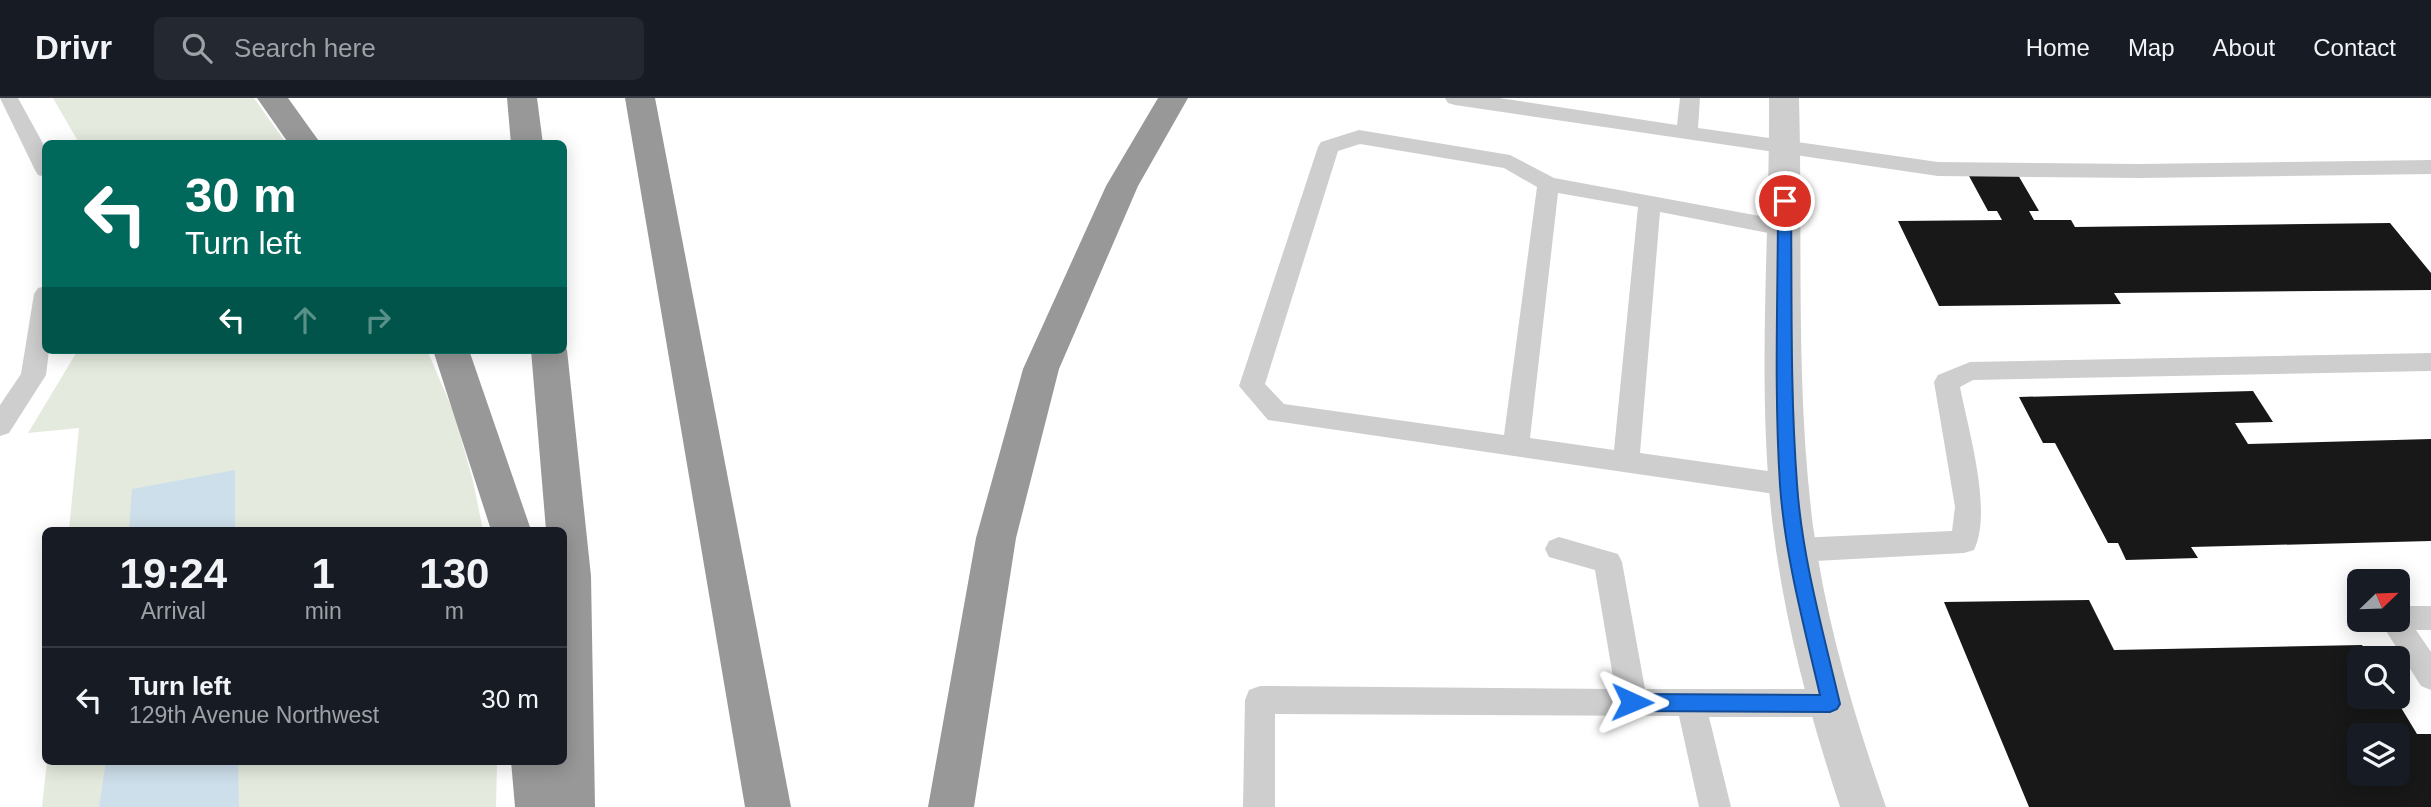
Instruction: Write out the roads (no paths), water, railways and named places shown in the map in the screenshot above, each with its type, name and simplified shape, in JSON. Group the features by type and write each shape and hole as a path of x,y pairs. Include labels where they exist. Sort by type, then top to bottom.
{"highway":[{"path":"272,98 303,140"},
{"path":"522,98 527,140"},
{"path":"640,98 768,807"},
{"path":"951,807 996,538 1041,369 1122,186 1173,98"},
{"path":"452,354 510,527"},
{"path":"549,354 565,527"},
{"path":"567,544 570,576 572,807"},
{"path":"534,765 538,807"}],"street":[{"path":"1784,98 1788,485 1797,550 1830,704 1863,807"}],"lane":[{"path":"8,98 42,162"},
{"path":"1455,98 1938,169 2139,172 2431,167"},
{"path":"1687,133 1690,98"},
{"path":"1784,228 1548,184 1510,162 1359,137 1329,147 1252,386 1277,414 1788,485"},
{"path":"1516,446 1548,184"},
{"path":"1626,461 1650,202"},
{"path":"0,426 33,375 42,319"},
{"path":"1797,550 1964,542 1969,507 1947,382 1970,371 2431,362"},
{"path":"1559,549 1608,562 1632,702"},
{"path":"2410,619 2431,618"},
{"path":"2403,632 2431,677"},
{"path":"1259,807 1260,700 1830,704"},
{"path":"1691,703 1715,807"}],"water":[{"path":"235,470 235,527 129,527 132,489"},
{"path":"105,765 238,765 239,807 99,807"}]}
